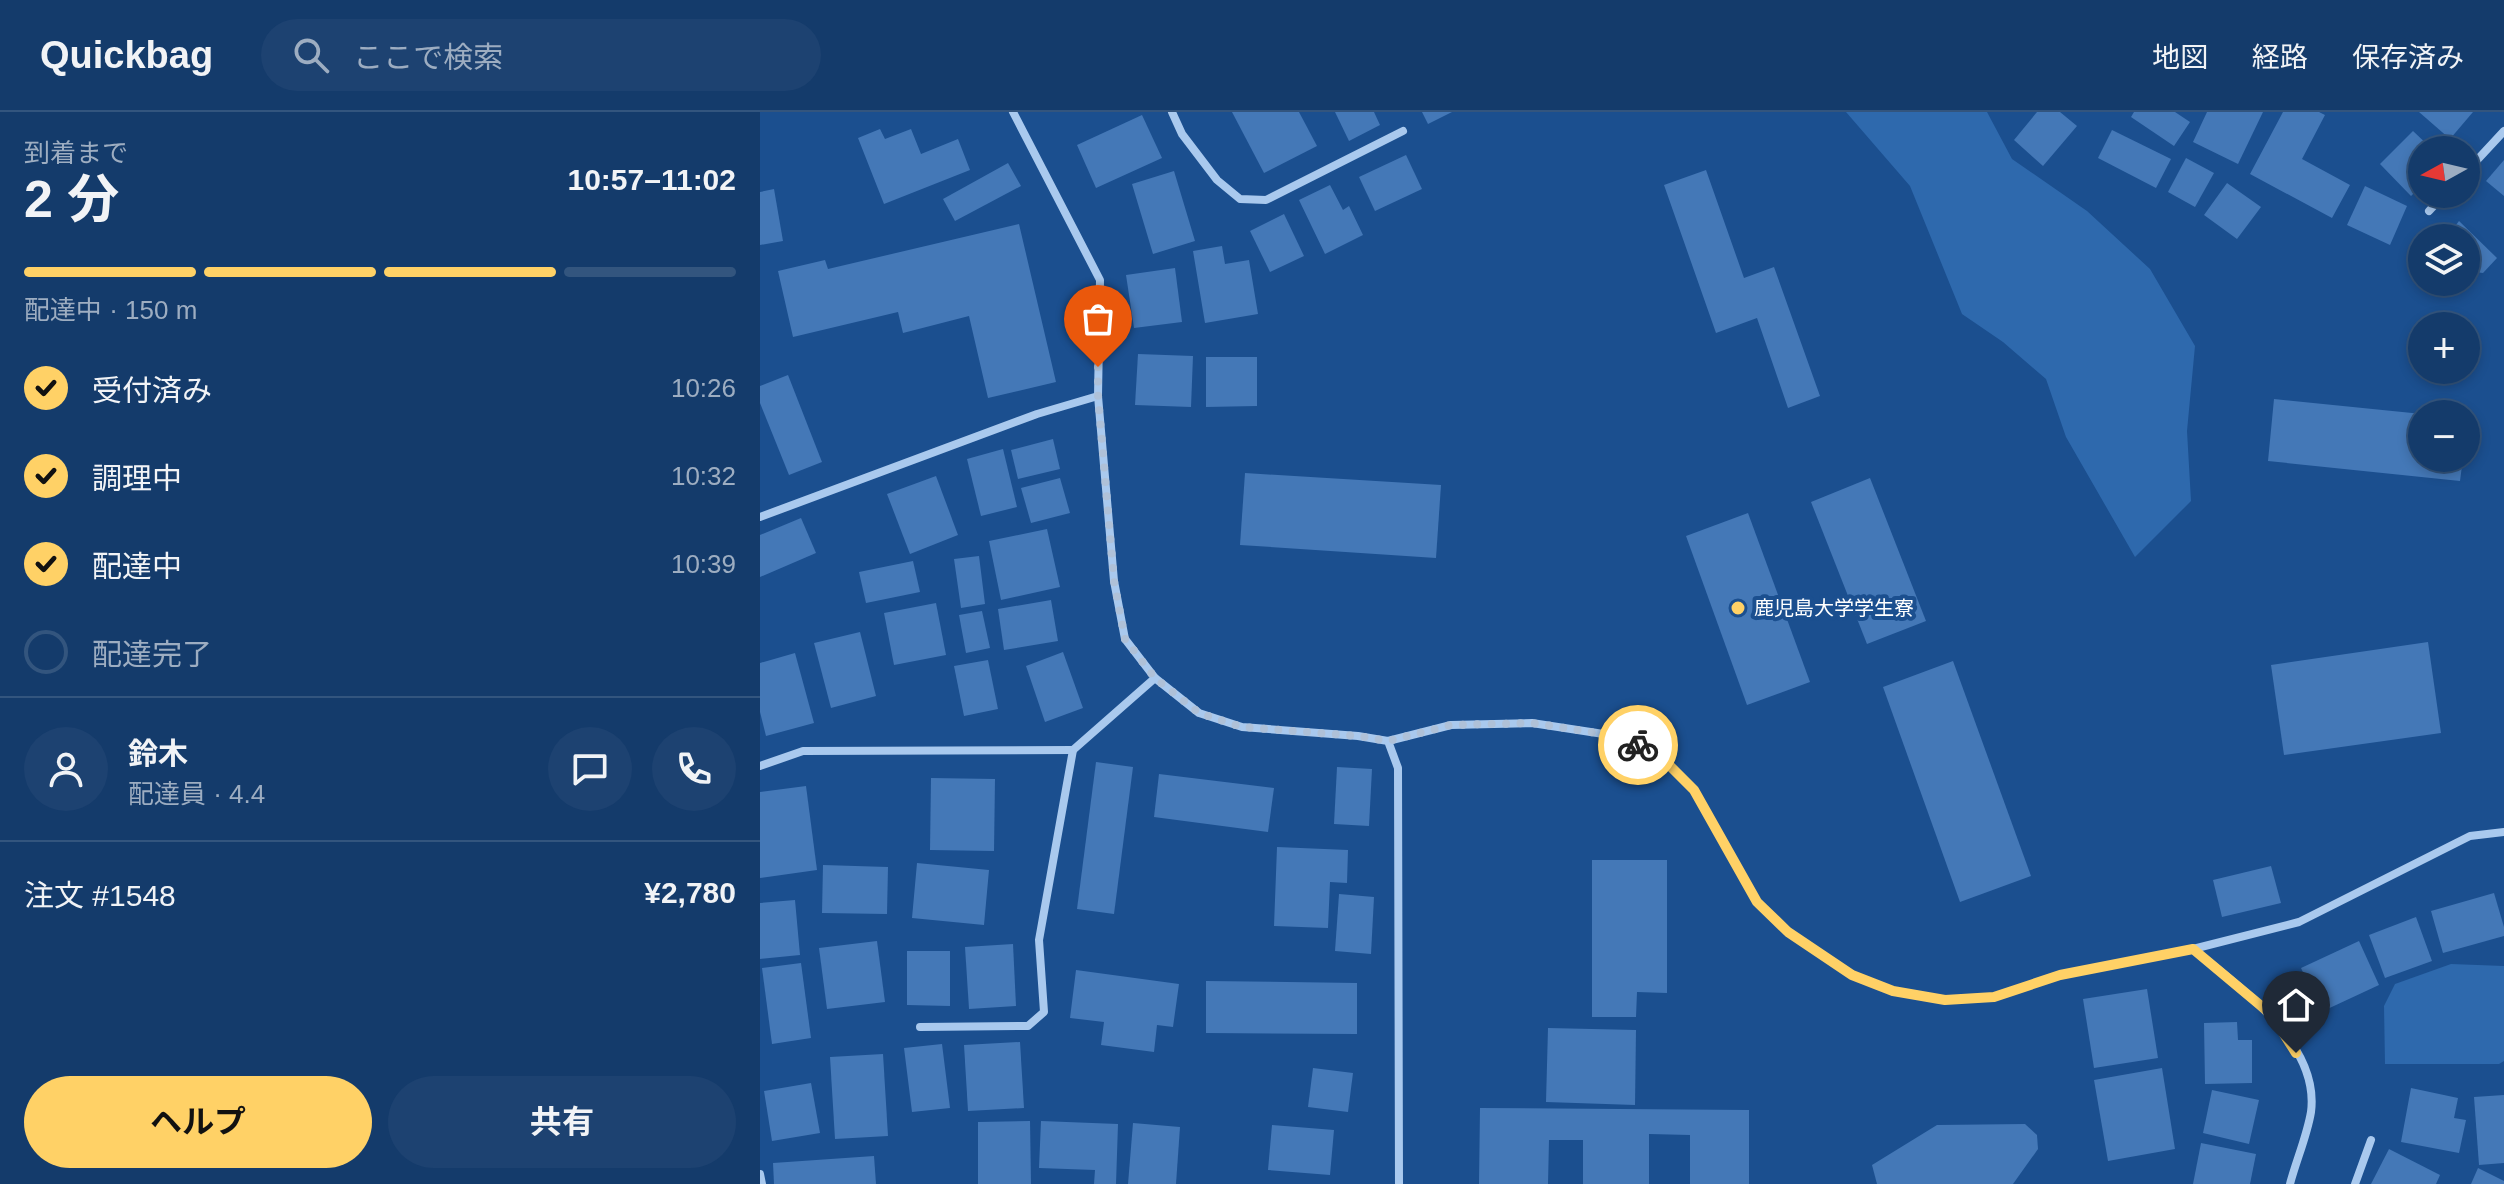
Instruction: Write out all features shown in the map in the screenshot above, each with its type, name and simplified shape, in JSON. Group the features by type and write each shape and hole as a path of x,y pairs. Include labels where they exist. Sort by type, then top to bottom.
{"street":[{"path":"1013,112 1100,280 1098,396 1114,581 1125,639 1155,678 1199,713 1242,727 1388,741 1451,725 1532,723 1623,737 1664,760 1694,790 1757,902 1788,932 1852,975 1893,991 1945,1000 1994,997 2060,975 2193,949 2299,922 2470,836 2504,832"},
{"path":"1172,112 1182,134 1217,180 1240,199 1266,200 1403,131"},
{"path":"2480,157 2504,131"},
{"path":"2429,211 2432,208"},
{"path":"760,517 1037,414 1098,396"},
{"path":"920,1027 1028,1026 1044,1012 1039,940 1073,750 1155,678"},
{"path":"1388,741 1398,768 1399,1184"},
{"path":"760,766 803,751 1073,750"},
{"path":"2193,949 2272,1015 2308,1072 2311,1111 2290,1184"},
{"path":"2355,1184 2371,1140"},
{"path":"760,1174 762,1184"}],"shaded area":[{"path":"1846,112 1987,112 2012,159 2087,211 2150,269 2195,346 2187,431 2191,501 2135,557 2066,437 2046,379 2003,342 1962,314 1910,186"},
{"path":"2451,964 2504,966 2504,1061 2499,1064 2385,1064 2384,1006 2395,984"}],"building":[{"path":"1232,112 1299,112 1317,146 1264,173"},
{"path":"1335,112 1374,112 1380,125 1349,141"},
{"path":"1422,112 1452,112 1428,124"},
{"path":"2037,112 2060,112 2077,126 2043,166 2014,140"},
{"path":"2134,112 2175,112 2190,122 2174,146 2131,117"},
{"path":"2207,112 2263,112 2238,164 2193,142"},
{"path":"2283,112 2319,112 2325,115 2302,159 2350,185 2332,218 2250,174"},
{"path":"2419,112 2473,112 2453,136 2447,136"},
{"path":"1142,115 1162,158 1096,188 1077,145"},
{"path":"880,129 885,139 911,129 921,154 958,139 970,170 884,204 858,138"},
{"path":"2112,130 2171,159 2156,188 2098,158"},
{"path":"2408,136 2408,193 2380,164"},
{"path":"1406,155 1422,189 1375,211 1359,177"},
{"path":"2186,158 2214,173 2195,207 2168,192"},
{"path":"2504,160 2504,196 2486,181"},
{"path":"1008,163 1021,186 955,221 943,199"},
{"path":"1706,170 1744,278 1774,267 1820,396 1788,408 1757,318 1716,333 1664,185"},
{"path":"1174,171 1195,241 1153,254 1132,184"},
{"path":"2227,183 2261,207 2237,239 2204,215"},
{"path":"1330,185 1343,210 1349,206 1363,235 1325,254 1299,200"},
{"path":"2365,186 2407,206 2390,245 2347,225"},
{"path":"774,189 783,241 760,245 760,192"},
{"path":"1284,214 1304,256 1270,272 1250,231"},
{"path":"1019,224 1056,382 988,398 969,316 903,333 898,312 793,337 778,271 825,260 828,269"},
{"path":"2480,241 2497,258 2480,273"},
{"path":"1222,246 1225,264 1249,260 1258,314 1205,323 1193,251"},
{"path":"1175,268 1182,322 1134,328 1126,275"},
{"path":"1138,354 1193,356 1191,407 1135,405"},
{"path":"1206,357 1257,357 1257,406 1206,407"},
{"path":"788,375 822,462 789,475 760,403 760,386"},
{"path":"2274,399 2408,413 2408,472 2461,472 2460,481 2268,461"},
{"path":"1053,439 1060,469 1018,479 1011,450"},
{"path":"1003,449 1017,507 981,516 967,459"},
{"path":"1245,473 1441,485 1436,558 1240,545"},
{"path":"936,476 958,535 910,554 887,494"},
{"path":"1060,478 1070,513 1031,523 1021,488"},
{"path":"1870,478 1926,621 1867,644 1811,502"},
{"path":"1748,513 1810,682 1747,705 1686,536"},
{"path":"801,518 816,553 760,577 760,535"},
{"path":"1047,529 1060,587 1001,600 989,541"},
{"path":"979,556 985,604 961,608 954,559"},
{"path":"913,561 920,592 866,603 859,572"},
{"path":"1051,600 1058,641 1004,650 998,609"},
{"path":"936,603 946,655 894,665 884,613"},
{"path":"982,611 990,648 966,653 959,615"},
{"path":"860,632 876,696 831,708 814,643"},
{"path":"2428,642 2441,733 2284,755 2271,665"},
{"path":"1063,652 1083,708 1045,722 1026,666"},
{"path":"795,653 814,723 766,736 760,712 760,663"},
{"path":"988,660 998,709 964,716 954,666"},
{"path":"1953,661 2031,876 1960,902 1883,687"},
{"path":"1096,762 1133,767 1114,914 1077,909"},
{"path":"1337,767 1372,769 1369,826 1334,824"},
{"path":"1159,774 1274,788 1268,832 1154,817"},
{"path":"931,778 995,779 994,851 930,850"},
{"path":"806,786 817,870 760,878 760,792"},
{"path":"1277,847 1348,850 1347,883 1330,882 1328,928 1274,926"},
{"path":"1592,860 1667,860 1667,993 1637,992 1636,1017 1592,1017"},
{"path":"917,863 989,870 984,925 912,918"},
{"path":"823,865 888,867 887,914 822,913"},
{"path":"2271,866 2281,903 2222,917 2213,880"},
{"path":"2494,893 2504,936 2443,953 2431,911"},
{"path":"1339,894 1374,897 1371,954 1335,951"},
{"path":"795,900 800,955 760,959 760,903"},
{"path":"2416,917 2432,961 2385,978 2369,935"},
{"path":"877,941 885,1002 827,1009 819,948"},
{"path":"2359,941 2379,985 2321,1012 2301,968"},
{"path":"1013,944 1016,1006 969,1009 965,947"},
{"path":"907,951 950,951 950,1006 907,1005"},
{"path":"801,963 811,1038 772,1044 762,968"},
{"path":"1076,970 1179,984 1173,1027 1157,1025 1154,1052 1101,1045 1104,1022 1070,1018"},
{"path":"1206,981 1357,983 1357,1034 1206,1033"},
{"path":"2147,989 2158,1058 2094,1068 2083,999"},
{"path":"2237,1022 2238,1040 2252,1040 2252,1083 2205,1084 2204,1023"},
{"path":"1548,1028 1636,1030 1635,1105 1546,1102"},
{"path":"1020,1042 1024,1108 968,1111 964,1045"},
{"path":"942,1044 950,1108 912,1112 904,1048"},
{"path":"883,1054 888,1136 835,1139 830,1057"},
{"path":"1313,1068 1353,1073 1348,1112 1308,1107"},
{"path":"2162,1068 2175,1149 2108,1161 2094,1080"},
{"path":"811,1083 820,1133 772,1141 764,1091"},
{"path":"2411,1088 2458,1098 2454,1118 2466,1120 2459,1153 2401,1142"},
{"path":"2212,1090 2259,1100 2249,1144 2203,1133"},
{"path":"2504,1095 2504,1163 2479,1165 2474,1097"},
{"path":"1480,1108 1749,1110 1749,1184 1690,1184 1690,1135 1649,1134 1649,1184 1583,1184 1583,1140 1549,1140 1548,1184 1479,1184"},
{"path":"1030,1121 1031,1184 978,1184 978,1122"},
{"path":"1041,1121 1118,1124 1116,1184 1094,1184 1095,1170 1039,1168"},
{"path":"1133,1123 1180,1127 1176,1184 1128,1184"},
{"path":"2025,1124 2037,1135 2038,1149 2013,1184 1877,1184 1872,1165 1937,1125"},
{"path":"1272,1125 1334,1130 1330,1175 1268,1170"},
{"path":"2201,1143 2256,1154 2250,1184 2193,1184"},
{"path":"2389,1149 2440,1175 2436,1184 2371,1184"},
{"path":"874,1156 876,1184 774,1184 773,1163"},
{"path":"2478,1168 2504,1181 2504,1184 2471,1184"}],"way so far":[{"path":"1098,367 1114,581 1125,639 1155,678 1199,713 1242,727 1388,741 1451,725 1532,723 1623,737 1638,745"}],"place":[{"name":"鹿児島大学学生寮","path":"1738,608"}],"route":[{"path":"1638,745 1664,760 1694,790 1757,902 1788,932 1852,975 1893,991 1945,1000 1994,997 2060,975 2193,949 2272,1015 2296,1053"}]}
